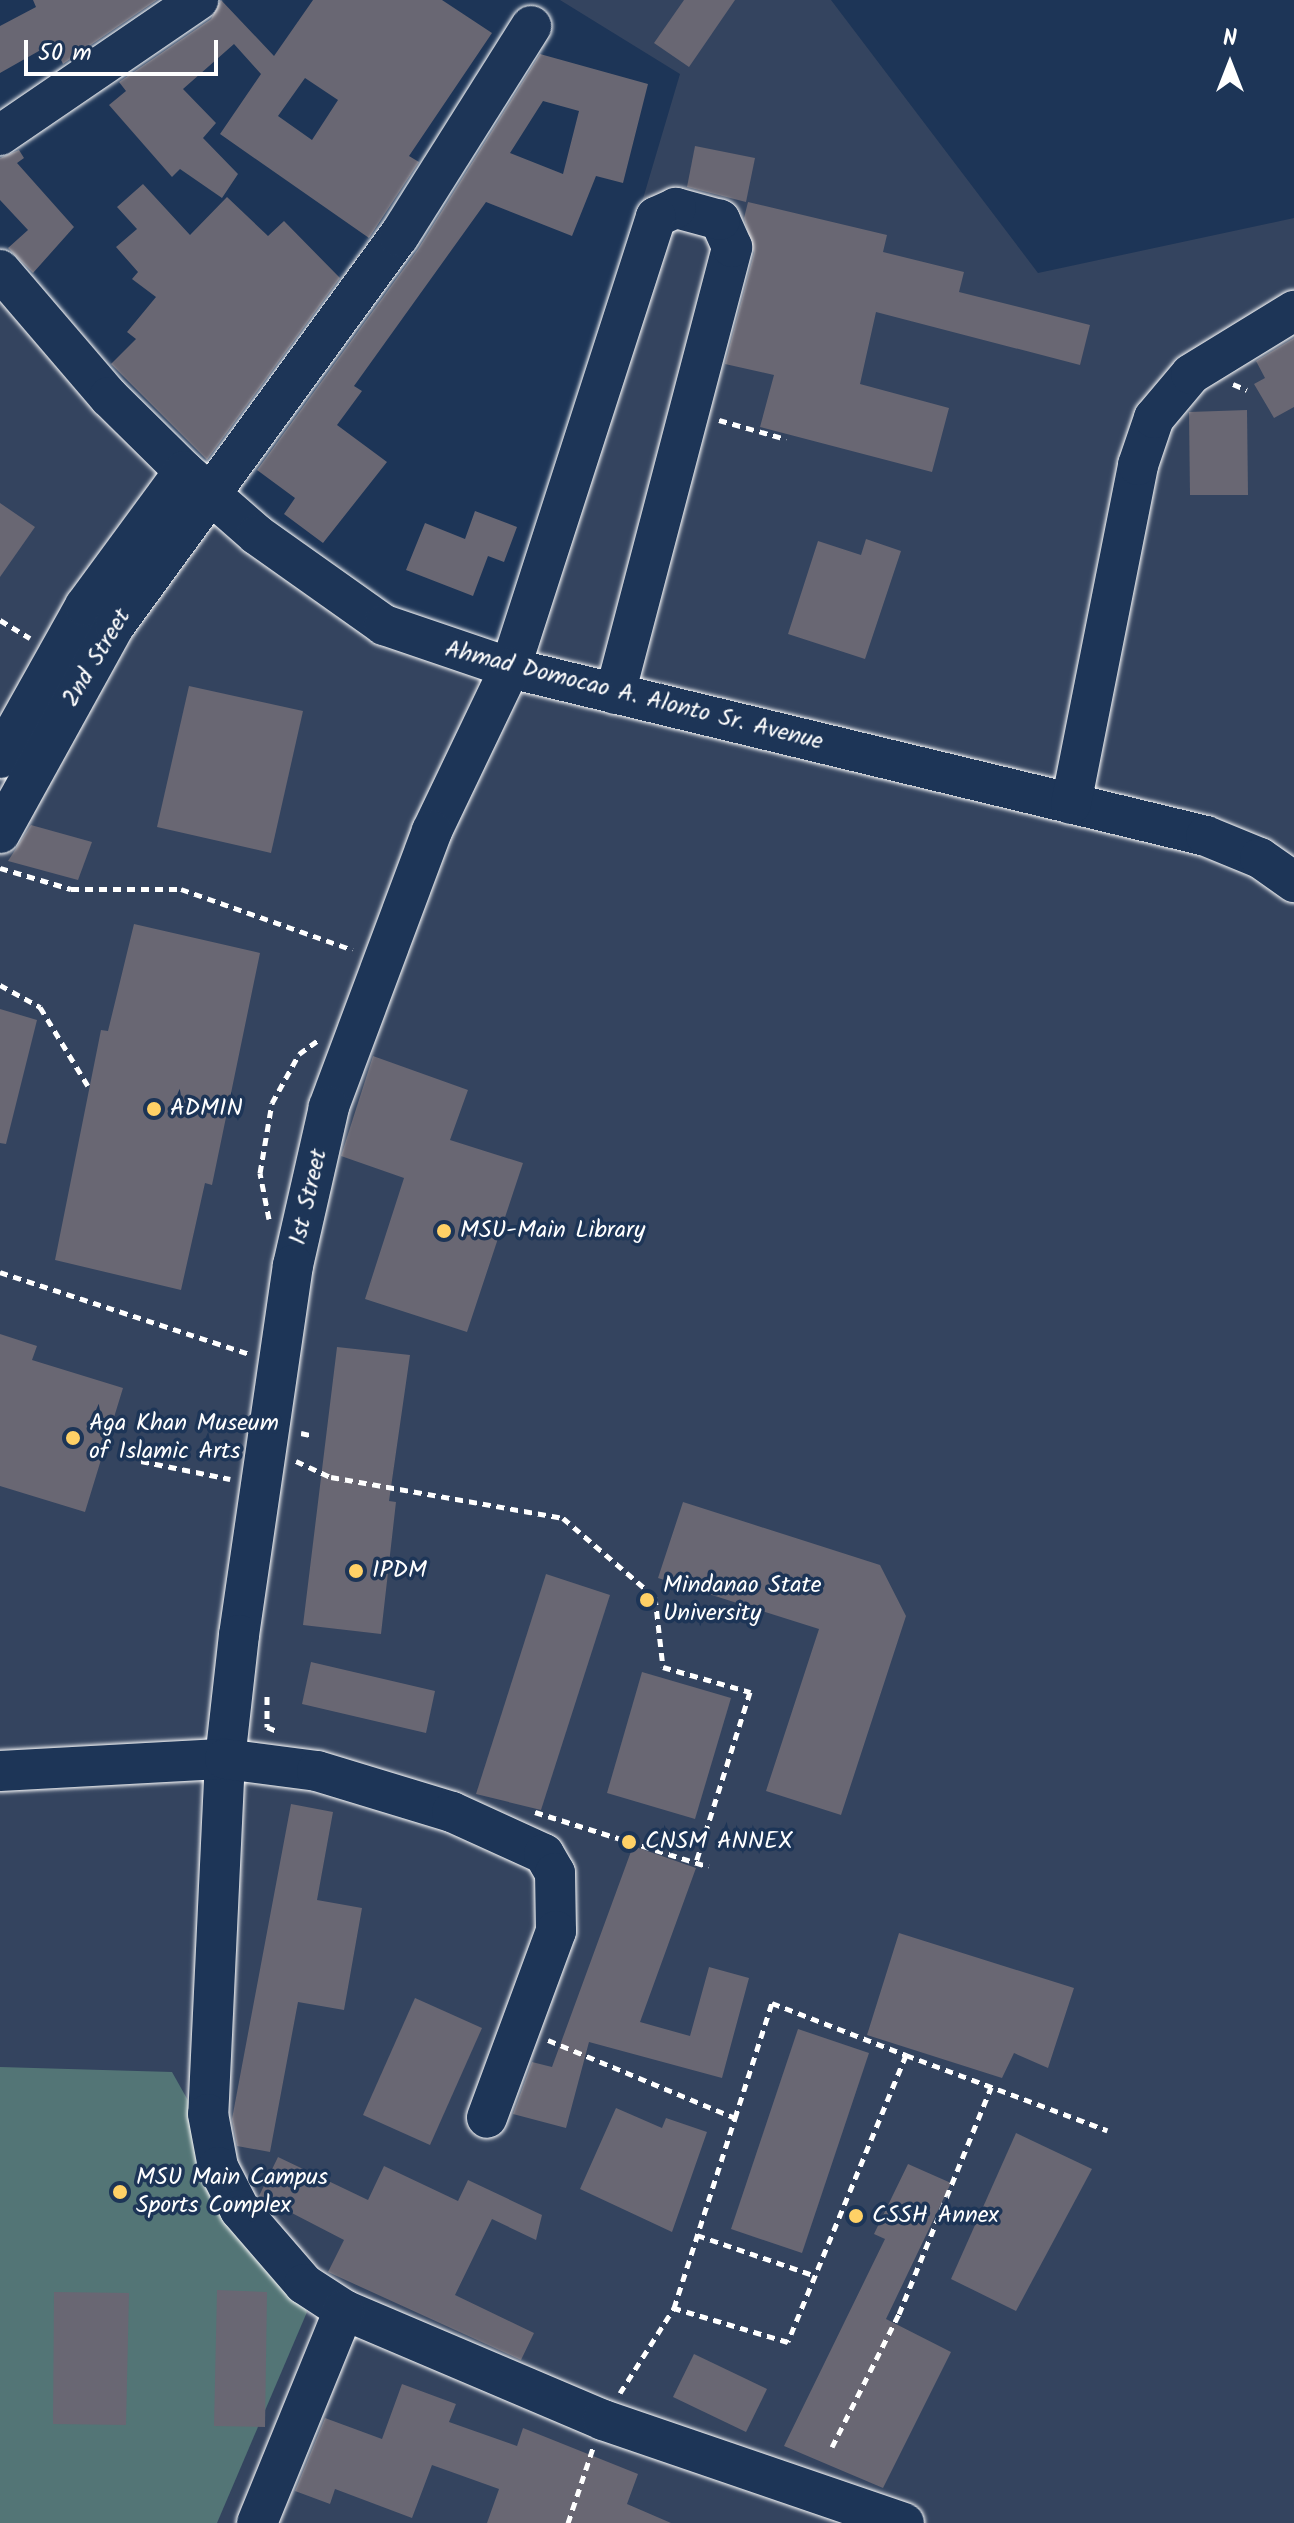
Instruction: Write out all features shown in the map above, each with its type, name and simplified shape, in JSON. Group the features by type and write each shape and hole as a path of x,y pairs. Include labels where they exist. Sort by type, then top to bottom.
{"street":[{"path":"0,135 198,0"},
{"path":"197,482 399,236 531,26"},
{"name":"1st Street","path":"687,411 732,238 720,220 666,209 650,234 577,477 510,668 432,831 329,1107 296,1254 225,1759 207,2049 208,2114 218,2167 240,2210 304,2284 344,2310 603,2420 904,2523"},
{"name":"Ahmad Domocao A. Alonto Sr. Avenue","path":"0,270 109,397 197,482 384,625 510,668 1206,836 1260,858 1294,882"},
{"path":"1071,804 1138,465 1154,418 1191,374 1294,311"},
{"path":"615,694 687,411"},
{"name":"2nd Street","path":"0,758 85,606 197,482"},
{"name":"2nd Street","path":"0,833 197,482"},
{"path":"0,1771 225,1759 317,1771 452,1812 544,1854 555,1873 556,1931 487,2118"},
{"path":"257,2523 344,2310"}],"path":[{"path":"687,411 786,439"},
{"path":"0,868 71,889 181,889 384,961"},
{"path":"0,985 40,1007 88,1086"},
{"path":"296,1254 271,1226 263,1199 265,1127 299,1054 363,1016"},
{"path":"0,1272 279,1363"},
{"path":"141,1461 264,1466 563,1518 655,1597 663,1667 750,1692 696,1862"},
{"path":"267,1680 267,1727 281,1732"},
{"path":"521,1809 709,1867"},
{"path":"568,2523 603,2420 674,2308 772,2003 1107,2130"},
{"path":"521,2028 735,2118"},
{"path":"674,2308 788,2342 906,2055"},
{"path":"832,2447 899,2314 991,2087"},
{"path":"697,2235 816,2276"}],"shaded area":[{"name":"Mindanao State University","path":"560,0 831,0 1038,273 1294,218 1294,2523 0,2523 0,294 152,467 203,515 484,676 553,502 680,74"}],"green space":[{"name":"MSU Main Campus Sports Complex","path":"0,2067 172,2072 307,2312 217,2523 0,2523"}],"building":[{"path":"33,0 157,0 63,64 53,43 0,73 0,26 36,7"},
{"path":"221,0 274,56 313,0 442,0 492,33 409,156 419,162 369,238 220,134 261,74 234,44 183,89 216,123 203,138 238,174 222,198 180,169 172,177 109,105 126,91 119,82 211,19","holes":["305,78 338,100 312,140 278,116"]},
{"path":"684,0 735,0 689,67 654,43"},
{"path":"540,54 648,84 623,183 596,176 572,236 486,202 354,386 362,391 337,425 387,462 323,543 284,514 295,498 257,470 418,249","holes":["543,101 579,111 563,174 510,153"]},
{"path":"695,146 755,158 746,202 687,187"},
{"path":"19,150 24,158 17,163 74,227 33,273 8,248 28,230 0,200 0,158"},
{"path":"143,184 190,235 227,197 268,236 284,221 340,278 207,460 111,364 136,339 127,332 156,297 132,279 138,272 116,247 137,229 117,207"},
{"path":"748,202 887,235 883,252 964,272 959,292 1090,325 1080,365 876,312 860,384 949,408 932,472 760,427 774,375 725,364 754,253 744,218"},
{"path":"1294,338 1294,407 1274,418 1254,384 1265,378 1256,361"},
{"path":"1247,410 1248,495 1190,495 1189,412"},
{"path":"0,503 35,527 0,577"},
{"path":"475,511 517,527 504,562 488,556 473,596 406,570 425,523 465,539"},
{"path":"866,539 901,551 865,659 788,634 818,541 861,555"},
{"path":"189,686 303,711 271,853 157,827"},
{"path":"31,825 92,842 78,880 8,861"},
{"path":"134,924 260,953 212,1185 205,1183 181,1290 55,1260 101,1030 108,1031"},
{"path":"0,1009 37,1020 6,1144 0,1143"},
{"name":"MSU-Main Library","path":"373,1056 468,1090 450,1140 523,1163 467,1332 365,1299 404,1178 341,1156"},
{"path":"0,1334 37,1346 32,1360 123,1388 85,1512 0,1486"},
{"path":"337,1347 410,1355 389,1501 396,1502 381,1634 303,1625"},
{"path":"683,1502 880,1565 906,1616 841,1815 766,1791 819,1629 658,1578"},
{"path":"546,1574 610,1595 541,1810 476,1794"},
{"path":"311,1662 435,1691 426,1733 302,1704"},
{"path":"642,1672 731,1698 695,1819 607,1793"},
{"path":"291,1804 333,1812 317,1900 362,1908 344,2010 298,2002 270,2152 237,2146 232,2119"},
{"path":"633,1846 696,1868 640,2022 690,2036 709,1967 749,1978 722,2078 589,2042 566,2128 513,2114 532,2062 552,2067"},
{"path":"899,1933 1074,1988 1048,2068 1014,2053 1002,2078 867,2035"},
{"path":"415,1998 482,2028 430,2145 363,2115"},
{"path":"798,2029 869,2053 802,2253 731,2229"},
{"path":"616,2108 662,2128 666,2118 707,2132 672,2232 580,2189"},
{"path":"1016,2133 1092,2169 1016,2311 951,2279"},
{"path":"278,2157 368,2200 384,2166 458,2201 468,2180 542,2215 536,2240 492,2219 455,2295 534,2333 521,2360 328,2272 344,2240 259,2196"},
{"path":"908,2164 951,2183 886,2319 951,2352 883,2488 784,2446 885,2239 874,2234"},
{"path":"217,2290 267,2292 265,2427 214,2426"},
{"path":"54,2292 129,2293 126,2425 53,2424"},
{"path":"694,2354 767,2389 746,2432 673,2397"},
{"path":"402,2384 456,2404 449,2422 517,2446 523,2428 638,2474 627,2504 671,2523 487,2523 499,2489 432,2465 412,2518 335,2489 330,2504 295,2491 325,2418 382,2439"}],"place":[{"name":"ADMIN","path":"154,1109"},
{"name":"MSU-Main Library","path":"444,1231"},
{"name":"Aga Khan Museum of Islamic Arts","path":"73,1438"},
{"name":"IPDM","path":"356,1571"},
{"name":"Mindanao State University","path":"647,1600"},
{"name":"CNSM ANNEX","path":"629,1842"},
{"name":"MSU Main Campus Sports Complex","path":"120,2192"},
{"name":"CSSH Annex","path":"856,2216"}]}
